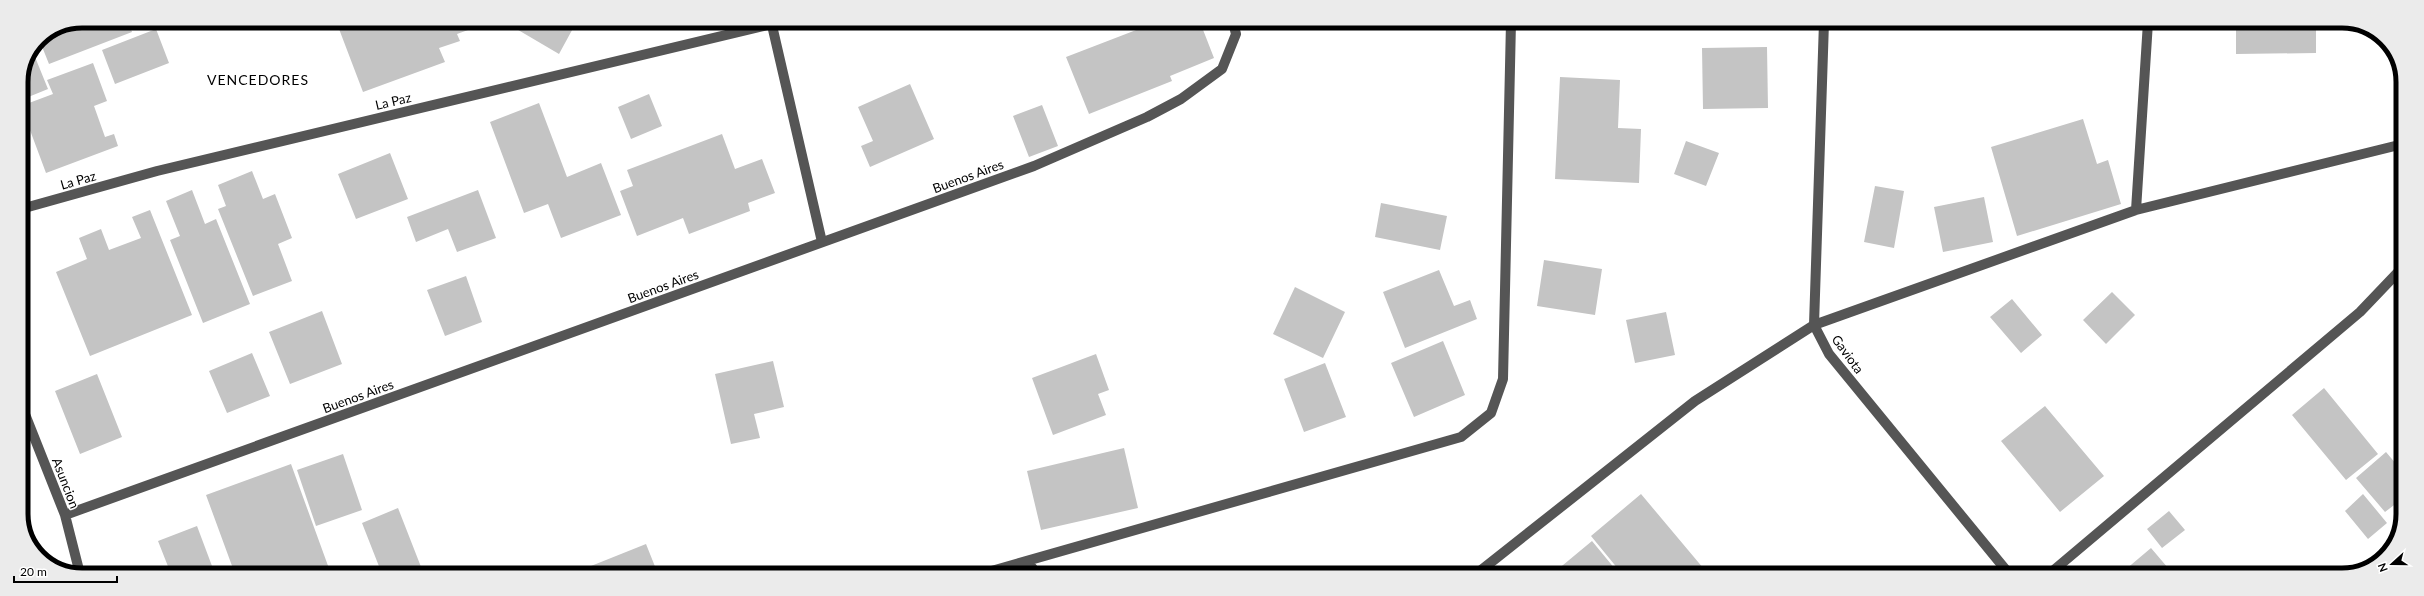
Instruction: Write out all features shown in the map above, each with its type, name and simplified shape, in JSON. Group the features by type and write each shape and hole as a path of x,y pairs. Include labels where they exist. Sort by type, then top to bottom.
{"street":[{"name":"La Paz","path":"28,207 158,171 750,28"},
{"path":"772,28 822,242"},
{"name":"Buenos Aires","path":"65,516 1034,166 1147,117 1181,99 1222,69 1236,34 1234,28"},
{"path":"1002,568 1461,437 1491,413 1503,379 1511,28"},
{"name":"Gaviota","path":"1824,28 1814,325 1829,354 2004,568"},
{"path":"2136,210 2148,28"},
{"path":"1483,568 1695,401 1814,325 2136,210 2396,146"},
{"path":"2056,568 2360,312 2396,274"},
{"name":"Asuncion","path":"28,422 65,516 78,568"},
{"path":"1027,561 1032,568"}],"building":[{"path":"82,28 131,28 132,32 49,64 42,46 52,37 61,32"},
{"path":"339,28 467,28 468,30 457,34 460,41 439,48 445,62 363,92"},
{"path":"515,28 573,28 559,54"},
{"path":"1141,28 1202,28 1214,58 1170,76 1172,81 1089,114 1066,57"},
{"path":"2236,28 2316,28 2316,53 2236,54"},
{"path":"156,29 169,63 115,84 102,50"},
{"path":"1767,47 1768,108 1703,109 1702,48"},
{"path":"35,56 48,89 28,97 29,71"},
{"path":"93,63 107,101 94,106 105,137 114,134 118,146 46,173 28,125 28,103 53,94 47,80"},
{"path":"1560,77 1620,80 1618,128 1641,129 1639,183 1555,179"},
{"path":"910,84 934,139 870,167 861,146 873,141 858,107"},
{"path":"649,94 662,126 631,139 618,107"},
{"path":"539,103 567,177 601,163 621,215 561,238 548,204 524,213 490,122"},
{"path":"1042,105 1058,146 1029,157 1013,116"},
{"path":"2083,119 2097,164 2108,160 2121,204 2017,236 1991,147"},
{"path":"722,134 735,169 762,159 775,193 748,203 750,211 689,234 683,218 637,236 620,191 633,186 627,170"},
{"path":"1686,141 1719,153 1706,186 1674,174"},
{"path":"390,153 408,199 356,219 338,174"},
{"path":"252,171 263,199 275,194 292,238 278,244 292,281 253,296 218,209 226,206 218,185"},
{"path":"1875,186 1904,191 1894,248 1864,242"},
{"path":"192,190 205,224 216,219 250,304 203,323 170,240 180,236 166,201"},
{"path":"478,190 496,238 457,252 448,229 416,242 407,217"},
{"path":"1984,197 1993,242 1943,252 1934,207"},
{"path":"1381,203 1447,216 1440,250 1375,237"},
{"path":"150,210 192,315 90,356 56,272 87,259 79,238 101,229 109,250 141,238 132,217"},
{"path":"1544,260 1602,269 1595,315 1537,306"},
{"path":"1439,270 1454,306 1470,300 1477,319 1405,348 1383,292"},
{"path":"466,276 482,322 445,336 427,290"},
{"path":"1295,287 1345,312 1323,358 1273,334"},
{"path":"2112,292 2135,315 2106,344 2083,320"},
{"path":"2012,299 2042,335 2021,353 1990,317"},
{"path":"322,311 342,364 290,384 269,332"},
{"path":"1666,312 1675,355 1635,363 1626,320"},
{"path":"1443,341 1465,395 1414,417 1391,363"},
{"path":"252,353 270,396 227,413 209,371"},
{"path":"1096,354 1109,390 1098,394 1106,415 1053,435 1032,378"},
{"path":"773,361 784,407 754,414 760,438 731,444 715,374"},
{"path":"1325,363 1346,417 1304,432 1284,379"},
{"path":"97,374 122,437 80,454 55,391"},
{"path":"2324,388 2378,454 2346,480 2292,415"},
{"path":"2045,406 2104,476 2060,512 2001,441"},
{"path":"1124,448 1138,508 1041,530 1027,471"},
{"path":"2386,452 2396,464 2396,504 2385,512 2356,478"},
{"path":"343,454 362,510 316,526 297,470"},
{"path":"291,464 329,568 233,568 206,495"},
{"path":"1641,494 1703,568 1617,568 1591,536"},
{"path":"2363,494 2387,523 2368,539 2345,511"},
{"path":"398,508 421,568 380,568 362,523"},
{"path":"2169,511 2185,530 2162,548 2147,529"},
{"path":"197,526 213,568 169,568 158,541"},
{"path":"1592,541 1614,568 1559,568"},
{"path":"646,544 656,568 586,568"},
{"path":"2151,548 2168,568 2127,568"}],"district":[{"name":"VENCEDORES","path":"258,80"}]}
